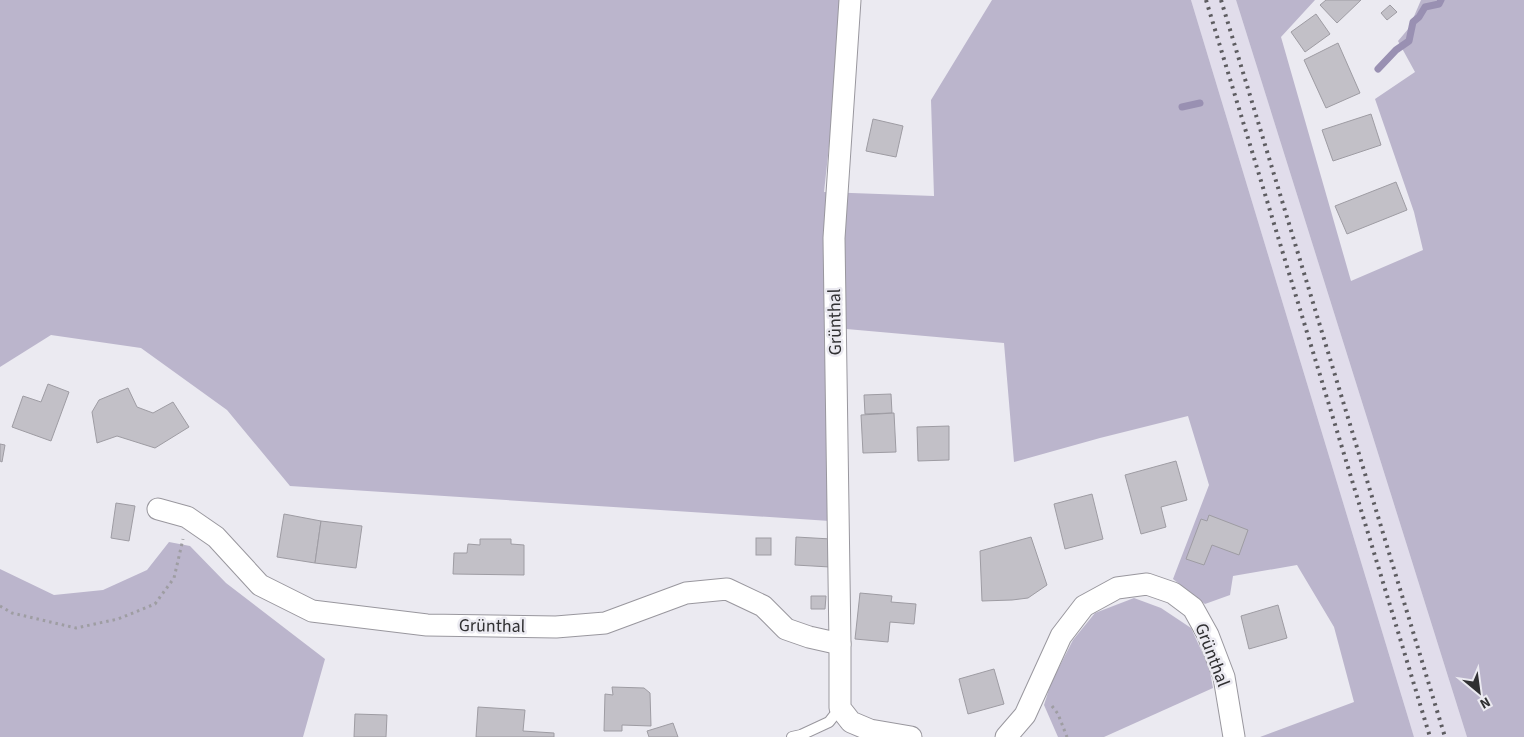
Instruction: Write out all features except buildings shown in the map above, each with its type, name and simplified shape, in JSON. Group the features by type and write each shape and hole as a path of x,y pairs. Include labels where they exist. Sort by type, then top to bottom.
{"street":[{"name":"Grünthal","path":"840,708 834,238 850,0"},
{"name":"Grünthal","path":"158,509 187,517 216,537 260,585 312,611 427,626 556,627 605,624 686,593 726,589 763,606 786,629 840,644"},
{"name":"Grünthal","path":"1006,737 1025,715 1061,636 1084,606 1116,588 1147,584 1173,593 1193,608 1208,635 1224,677 1234,737"},
{"path":"840,708 851,722 870,730 911,737"}],"lane":[{"path":"792,737 829,722 840,708"}],"path":[{"path":"0,606 12,613 76,628 118,619 155,604 174,578 187,517"},
{"path":"1038,689 1058,714 1066,737"}],"shaded area":[{"path":"0,0 845,0 824,192 934,196 931,100 992,0 1191,0 1414,737 1260,737 1354,702 1334,627 1297,565 1233,576 1230,595 1205,604 1173,579 1209,485 1188,416 1014,462 1004,343 824,327 830,521 290,486 227,410 141,348 51,335 0,367"},
{"path":"1191,0 1236,0 1467,737 1414,737"},
{"path":"1236,0 1315,0 1281,37 1351,281 1423,250 1414,212 1375,99 1415,72 1398,41 1409,28 1421,0 1524,0 1524,737 1467,737"},
{"path":"169,542 190,546 226,583 325,659 303,737 0,737 0,569 54,595 103,590 147,570"},
{"path":"1134,598 1161,608 1191,628 1209,667 1213,688 1104,737 1058,737 1044,705 1051,683 1073,640 1095,613"}],"waterway":[{"path":"1378,69 1396,50 1409,41 1413,22 1419,17 1425,7 1439,4 1441,0"},
{"path":"1182,107 1200,103"}],"railway":[{"path":"1206,0 1430,737"},
{"path":"1221,0 1445,737"}]}
